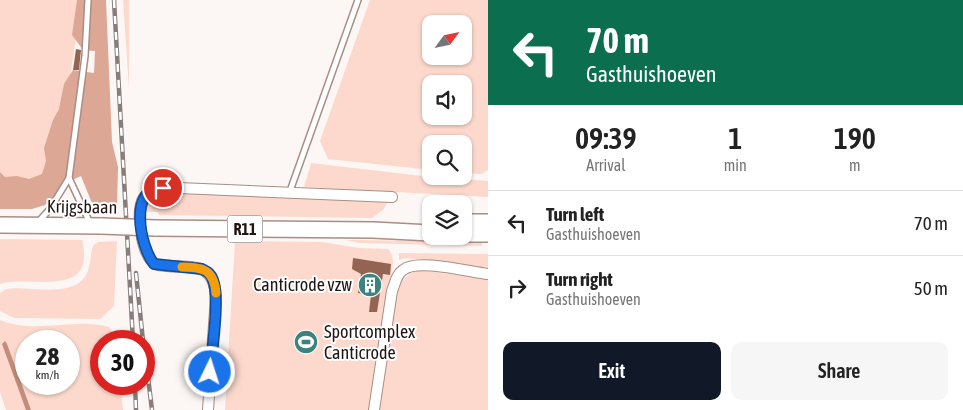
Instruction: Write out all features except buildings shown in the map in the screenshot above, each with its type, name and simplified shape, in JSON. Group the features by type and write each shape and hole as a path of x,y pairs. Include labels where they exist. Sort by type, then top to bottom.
{"main road":[{"path":"472,222 488,222"},
{"name":"Krijgsbaan","path":"372,230 402,225 422,224"},
{"name":"Krijgsbaan","path":"0,225 372,230 422,233"},
{"path":"472,234 488,234"}],"street":[{"path":"208,410 215,287 209,273 202,269 158,265 154,264 147,256 143,243 140,209 147,193 155,187 392,197"},
{"path":"374,410 392,291 399,274 408,266 424,265 488,274"}],"lane":[{"path":"36,226 69,178 85,56 88,0"},
{"path":"290,192 358,0"},
{"path":"69,178 96,226"}],"shaded area":[{"path":"0,0 79,0 72,68 49,179 0,186"},
{"path":"77,0 106,0 112,142 118,167 117,207 94,208 81,176 64,184 56,196 45,205 32,209 0,209 0,172 5,177 17,176 29,179 42,174 46,161 44,148 53,120 59,109 64,84 73,70 94,73 95,51 83,50 72,35"},
{"path":"123,0 129,0 129,88"},
{"path":"370,0 488,0 488,170 481,174 472,173 472,135 422,135 422,169 328,159 320,141"},
{"path":"311,163 422,176 422,185 472,185 472,180 488,181 488,197 472,195 304,187"},
{"path":"162,193 259,194 388,201 384,209 372,218 159,215 158,212 145,212 147,201 155,195"},
{"path":"0,239 82,240 84,259 80,271 71,278 58,281 0,284"},
{"path":"346,240 422,241 422,245 359,243"},
{"path":"117,241 114,306 100,319 14,318 0,311 0,293 6,289 62,289 81,281 87,273 93,246 98,242"},
{"name":"Sportcomplex Canticrode","path":"235,241 322,242 359,248 388,249 391,252 393,261 390,284 398,286 410,273 417,270 488,279 488,410 225,410"},
{"path":"472,242 482,242 482,246 441,245 472,245"},
{"path":"399,253 488,254 488,268 405,258 399,260"},
{"path":"0,320 27,326 96,324 109,327 111,330 90,330 90,395 121,395 123,410 6,410 0,392"},
{"path":"5,341 7,344 15,366 15,380 2,344"},
{"path":"21,395 26,395 31,410 26,410"}],"railway":[{"path":"114,0 132,330"},
{"path":"136,273 142,330"},
{"path":"135,395 136,410"},
{"path":"150,395 152,410"}],"slow traffic":[{"path":"182,267 202,269 209,273 213,279 216,293"}],"place":[{"name":"Canticrode vzw","path":"370,285"},
{"name":"Sportcomplex Canticrode","path":"306,342"}],"route":[{"path":"163,188 155,187 147,193 142,202 140,209 143,243 147,256 154,264 202,269 209,273 213,279 216,296 210,372"}]}
